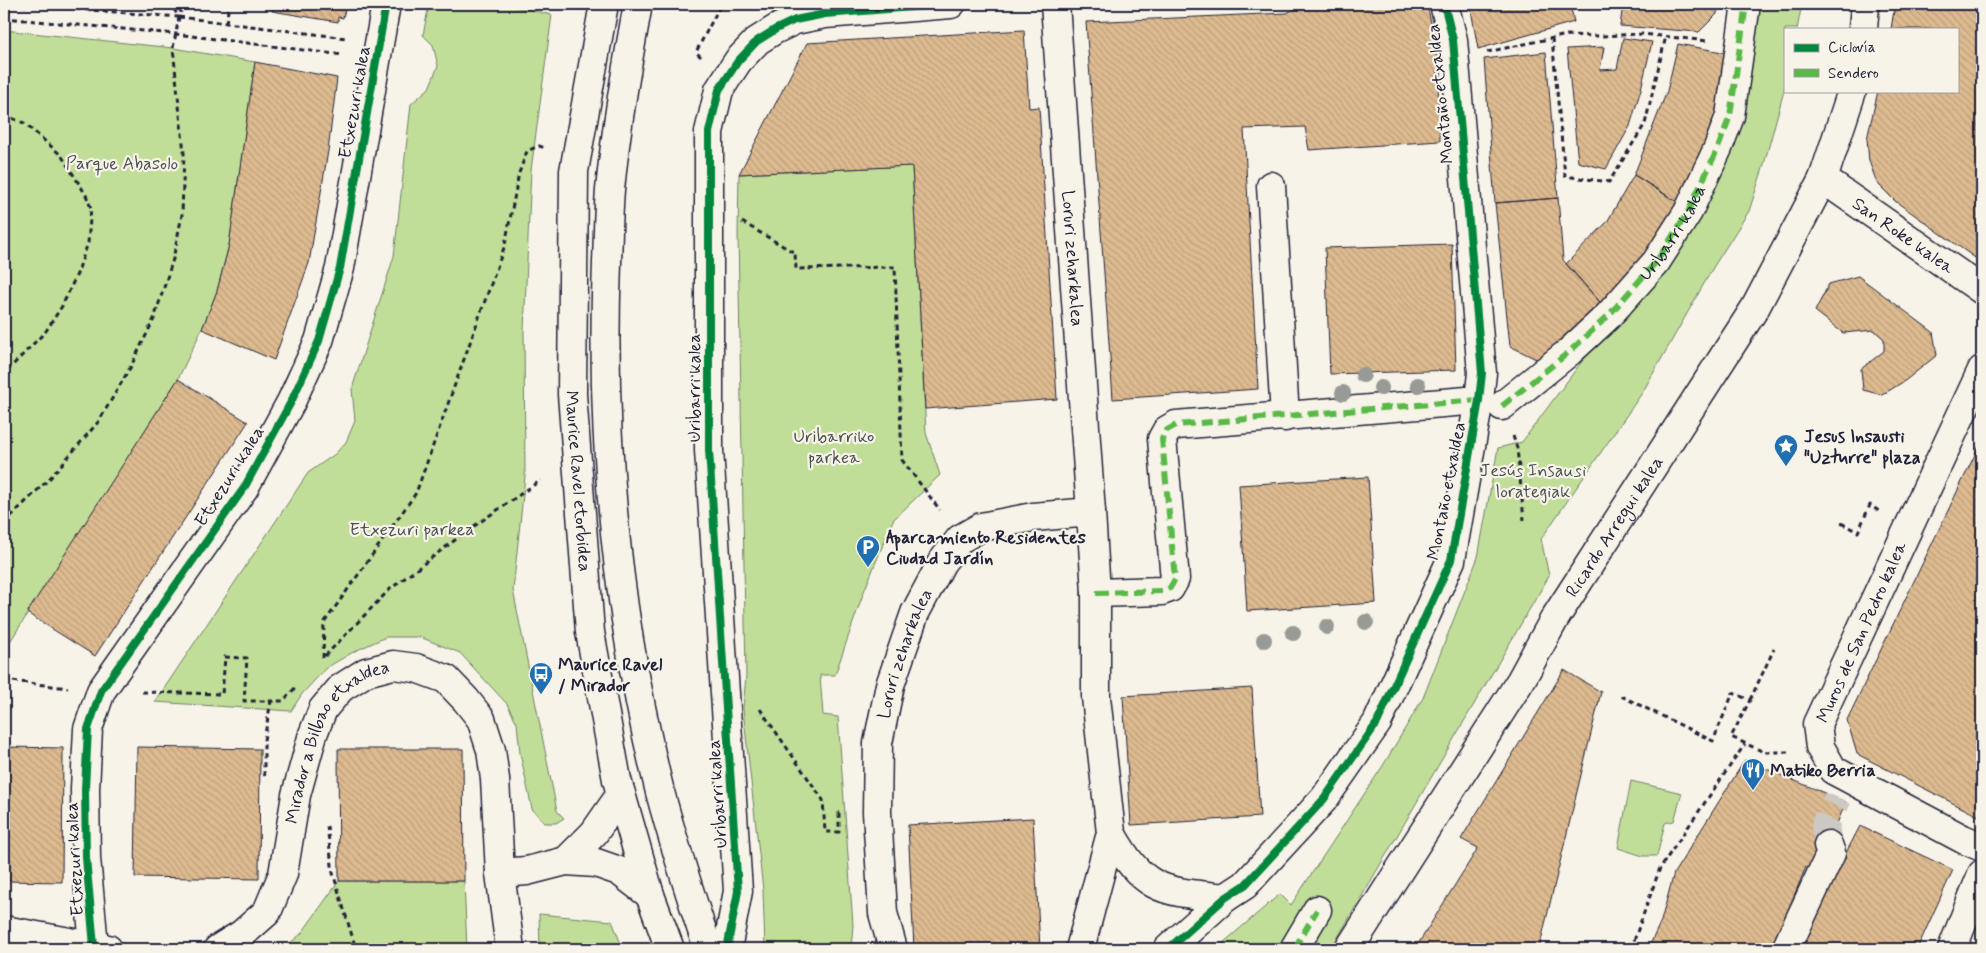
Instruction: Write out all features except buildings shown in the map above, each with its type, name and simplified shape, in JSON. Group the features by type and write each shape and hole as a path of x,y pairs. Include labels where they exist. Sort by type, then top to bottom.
{"street":[{"name":"Etxezuri kalea","path":"101,947 86,858 85,789 88,728 101,691 244,488 295,393 319,341 340,268 386,4"},
{"name":"Maurice Ravel etorbidea","path":"604,4 574,171 572,394 590,632 621,794 650,895 670,949"},
{"name":"Maurice Ravel etorbidea","path":"638,4 624,82 610,190 605,314 605,404 608,450 615,534 628,634 661,796 708,949"},
{"name":"Uribarri kalea","path":"727,949 738,891 709,450 709,132 719,90 738,61 757,41 795,20 825,14 952,4"},
{"name":"Loruri zeharkalea","path":"1055,4 1096,593 1096,697 1111,833 1080,949"},
{"name":"Montaño etxaldea","path":"1168,949 1225,898 1245,885 1324,799 1377,723 1451,560 1490,403 1482,373 1453,40 1444,4"},
{"name":"Uribarri kalea","path":"1490,403 1569,352 1608,316 1656,262 1688,212 1725,132 1730,116 1746,4"},
{"path":"1863,28 1865,4"},
{"name":"Ricardo Arregui kalea","path":"1349,949 1522,680 1555,618 1755,308 1823,179 1852,92"},
{"name":"San Roke kalea","path":"1823,179 1982,290"},
{"path":"1271,186 1285,417"},
{"name":"Muros de San Pedro kalea","path":"1982,370 1817,724 1820,747 1843,788 1982,847"},
{"name":"Montaño etxaldea","path":"1096,593 1162,592 1170,588 1175,580 1162,439 1167,430 1176,425 1490,403"},
{"name":"Loruri zeharkalea","path":"893,949 883,913 877,812 878,742 890,685 915,613 942,562 960,539 981,526 1033,517 1091,512"},
{"name":"Mirador a Bilbao etxaldea","path":"218,949 242,934 268,912 283,874 296,795 313,734 324,709 341,688 366,672 393,666 416,668 446,679 481,719 491,750 495,779 500,873"},
{"path":"566,861 594,833 621,794"},
{"name":"Loruri zeharkalea","path":"1111,833 1123,855 1147,881 1175,892 1225,898"},
{"path":"1786,949 1831,853 1828,845"},
{"path":"510,949 500,873 527,871 566,861 596,863 619,871 650,895"},
{"path":"1952,949 1982,874"},
{"path":"1294,949 1317,910"},
{"name":"Loruri zeharkalea","path":"875,949 883,913"},
{"path":"4,930 101,947"}],"path":[{"path":"13,4 179,17 346,38"},
{"path":"168,4 171,5 179,17"},
{"path":"4,523 50,478 99,421 130,368 154,319 174,260 182,215 184,153 173,48 183,4"},
{"path":"226,23 228,4"},
{"path":"701,57 696,52 721,4"},
{"path":"4,18 176,34 343,55"},
{"path":"1482,53 1567,35 1642,34 1741,44"},
{"path":"1552,38 1564,176 1609,182 1645,124 1666,36"},
{"path":"4,115 24,123 61,155 86,194 91,208 88,243 77,274 62,306 46,331 4,374"},
{"path":"323,658 324,622 416,493 505,245 519,173 527,151 539,146 547,149"},
{"path":"736,218 795,253 796,269 895,267 902,460 940,510"},
{"path":"1517,448 1524,520"},
{"path":"318,664 389,590 467,531 541,480"},
{"path":"1841,524 1858,532 1870,505 1882,513"},
{"path":"1774,649 1731,737 1764,752 1794,752"},
{"path":"155,692 222,694 225,657 247,658 244,701 283,701 300,682"},
{"path":"4,680 74,689"},
{"path":"1621,696 1713,741 1734,693 1750,700"},
{"path":"266,778 264,773 264,740 271,701"},
{"path":"755,702 823,800 825,832 840,832 838,813"},
{"path":"1631,949 1660,868 1744,744"},
{"path":"333,873 356,949"}],"green space":[{"name":"Etxezuri parkea","path":"429,4 502,4 552,15 531,170 524,330 525,476 513,590 557,811 564,818 556,823 545,823 532,809 520,753 517,723 507,704 460,653 420,637 386,637 355,651 326,668 302,694 291,711 155,702 308,473 335,454 346,442 355,421 352,389 394,256 411,104 429,88 438,66 433,45 423,35"},
{"name":"Jesús Insausi lorategiak","path":"1749,4 1802,4 1797,28 1784,28 1784,91 1749,211 1714,266 1642,393 1541,539 1549,576 1331,949 1216,949 1280,894 1291,905 1384,764 1423,698 1478,557 1498,448 1522,442 1597,341"},
{"name":"Parque Abasolo","path":"4,30 173,48 255,62 229,245 217,291 202,329 178,379 4,651 4,155 7,138 4,137"},
{"name":"Uribarriko parkea","path":"912,166 926,433 940,475 893,520 863,594 835,675 820,675 823,715 838,717 853,925 851,949 765,949 763,890 743,709 746,675 738,234 739,174"},
{"path":"1631,781 1682,793 1674,821 1665,823 1657,856 1643,856 1618,848"},
{"path":"339,881 464,881 467,949 283,949 301,934"},
{"path":"539,914 612,921 623,949 540,949"}],"tunnel":[{"path":"1828,845 1825,825 1838,798"}],"marked path":[{"path":"1502,406 1569,352 1608,316 1656,262 1688,212 1718,148 1730,116 1746,4"},
{"path":"1096,593 1162,591 1170,588 1175,579 1162,439 1167,430 1176,425 1479,400"},
{"path":"1294,949 1317,910"}],"cycle path":[{"path":"94,946 86,858 85,789 88,729 101,691 244,488 291,402 319,341 340,268 386,4"},
{"path":"727,949 738,891 709,450 709,132 719,90 738,61 757,41 776,29 795,20 825,14 951,4"},
{"path":"1168,949 1225,898 1245,885 1324,799 1377,723 1451,560 1482,373 1453,40 1444,4"}],"place":[{"name":"Jesus Insausti \"Uzturre\" plaza","path":"1786,467"},
{"name":"Aparcamiento Residentes Ciudad Jardín","path":"868,568"},
{"name":"Maurice Ravel / Mirador","path":"541,695"},
{"name":"Matiko Berria","path":"1753,791"}]}
